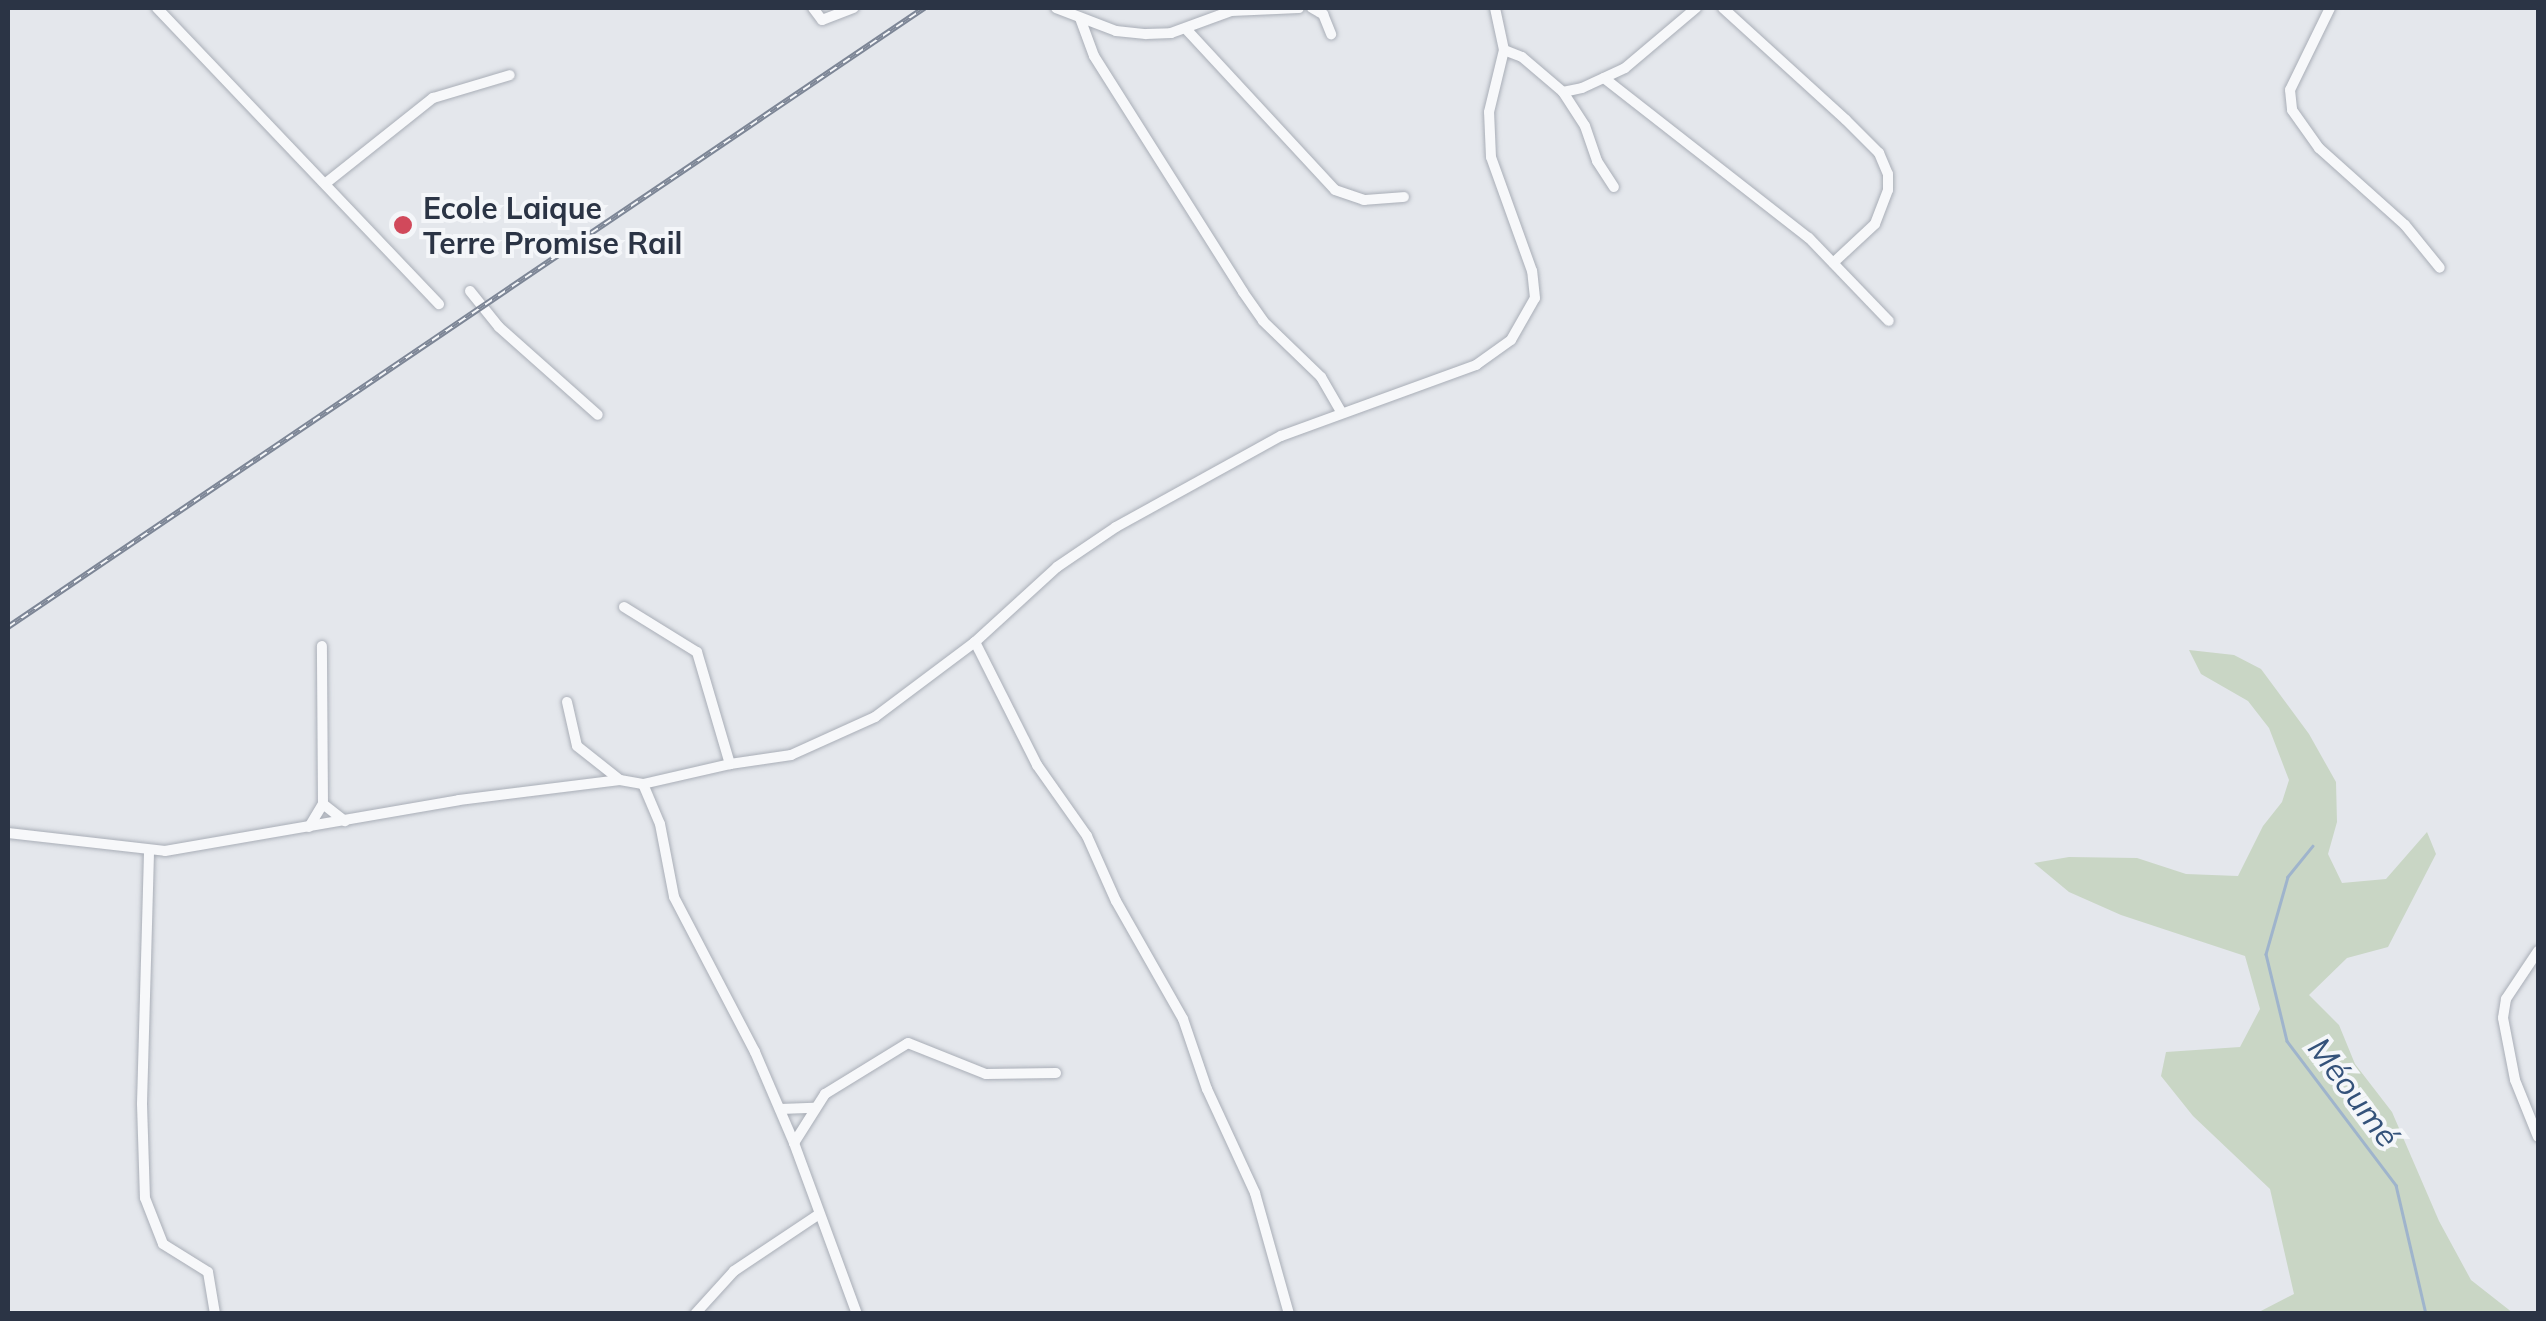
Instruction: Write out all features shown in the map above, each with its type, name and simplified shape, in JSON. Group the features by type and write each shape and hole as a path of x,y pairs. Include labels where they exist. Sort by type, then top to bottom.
{"street":[{"path":"157,8 439,304"},
{"path":"813,8 822,20 854,8"},
{"path":"1056,8 1131,33 1186,29 1231,11 1300,8"},
{"path":"1312,8 1323,14 1331,34"},
{"path":"8,833 149,852 458,800 620,780 643,784 730,764 791,756 852,730 975,642 1057,567 1116,527 1281,436 1341,411 1476,366 1512,340 1534,298 1532,271 1496,177 1488,135 1492,96 1504,50 1495,8"},
{"path":"1564,92 1625,68 1696,8"},
{"path":"1724,8 1742,30 1879,153 1888,174 1888,190 1875,224 1834,263"},
{"path":"2330,8 2290,90 2292,110 2330,160 2405,225 2440,268"},
{"path":"1080,18 1094,56 1243,292 1263,321 1321,377 1341,411"},
{"path":"1186,29 1334,190 1364,200 1404,197"},
{"path":"1504,50 1522,58 1564,92 1614,188"},
{"path":"326,183 433,98 510,75"},
{"path":"1604,78 1810,238 1889,321"},
{"path":"470,291 499,327 598,416"},
{"path":"624,607 697,652 730,764"},
{"path":"975,642 1030,752 1087,836 1116,901 1183,1018 1207,1089 1255,1194 1289,1314"},
{"path":"309,827 324,804 322,646"},
{"path":"567,702 577,746 620,780"},
{"path":"643,784 660,824 681,914 780,1109 857,1314"},
{"path":"324,804 344,821"},
{"path":"149,852 142,1104 145,1198 162,1244 208,1272 215,1314"},
{"path":"2538,952 2506,999 2503,1018 2515,1080 2538,1136"},
{"path":"794,1143 814,1108 839,1083 908,1043 986,1074 1056,1073"},
{"path":"780,1109 814,1108"},
{"path":"695,1314 734,1271 818,1215"}],"green space":[{"path":"2189,650 2234,655 2261,669 2309,734 2336,782 2337,822 2328,854 2342,883 2386,879 2427,832 2436,854 2388,947 2347,958 2309,995 2339,1025 2355,1064 2392,1112 2439,1221 2471,1280 2513,1313 2257,1313 2294,1294 2270,1189 2193,1116 2161,1076 2166,1052 2240,1047 2260,1009 2245,956 2121,915 2069,892 2034,863 2069,857 2137,858 2186,874 2238,876 2263,826 2282,802 2289,780 2269,728 2248,701 2201,674"}],"waterway":[{"name":"Méoumé","path":"2313,846 2288,877 2266,954 2287,1041 2396,1185 2426,1314"}],"railway":[{"path":"8,627 924,8"}],"place":[{"name":"Ecole Laique Terre Promise Rail","path":"403,225"}]}
